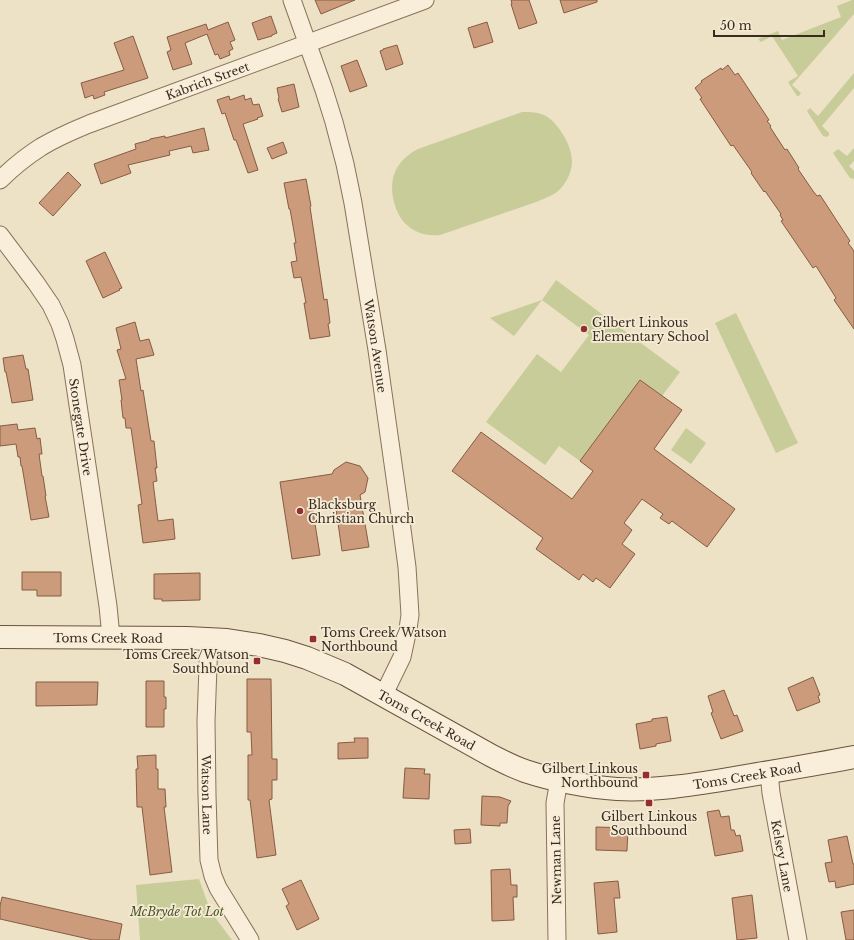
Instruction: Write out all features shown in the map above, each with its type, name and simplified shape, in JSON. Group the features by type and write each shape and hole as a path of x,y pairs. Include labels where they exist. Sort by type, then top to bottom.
{"main road":[{"name":"Toms Creek Road","path":"0,637 209,639 259,645 285,651 307,658 345,674 492,756 513,766 534,774 603,788 645,789 681,786 854,757"}],"street":[{"name":"Watson Avenue","path":"292,0 334,122 353,202 387,421 407,567 410,615 408,629 402,657 383,696"},
{"name":"Kabrich Street","path":"0,180 40,148 88,124 425,0"},
{"name":"Stonegate Drive","path":"0,235 51,305 60,324 68,349 72,365 108,606 111,637"},
{"name":"Watson Lane","path":"209,639 206,728 209,860 218,888 250,940"},
{"name":"Kelsey Lane","path":"769,772 771,793 798,940"},
{"name":"Newman Lane","path":"557,940 555,803 559,780"}],"green space":[{"path":"854,0 854,14 792,85 801,93 797,96 788,82 798,76 772,36 761,42 758,39 778,31 782,40 841,17 837,6"},
{"path":"854,73 854,88 822,126 829,133 827,137 823,136 807,111 810,108 818,116"},
{"path":"522,112 537,113 546,116 556,124 567,142 572,161 571,168 566,181 559,190 536,202 440,235 416,232 405,223 400,217 394,202 392,186 393,178 399,165 410,153"},
{"path":"854,148 854,161 849,166 854,171 854,179 850,178 833,153 838,149 847,156"},
{"path":"556,280 680,372 662,396 640,380 580,461 559,446 545,465 486,422 537,354 561,372 589,335 542,300"},
{"path":"542,300 514,336 490,318"},
{"path":"736,313 798,443 776,453 715,323"},
{"path":"686,428 706,443 691,464 671,450"},
{"name":"McBryde Tot Lot","path":"199,879 209,907 232,940 140,940 136,885"}],"building":[{"path":"315,0 355,0 321,14"},
{"path":"511,0 529,0 537,23 519,29"},
{"path":"560,0 597,0 597,2 564,13"},
{"path":"271,16 277,33 258,40 252,23"},
{"path":"228,22 235,40 230,42 233,49 229,51 230,55 220,59 218,54 215,55 207,34 185,43 192,64 173,70 167,52 171,50 167,37 206,24 208,30"},
{"path":"487,22 493,42 474,48 468,28"},
{"path":"133,36 148,78 104,92 105,95 94,99 93,95 85,98 81,83 124,70 114,43"},
{"path":"397,45 403,64 386,70 380,51"},
{"path":"357,60 367,86 350,92 341,66"},
{"path":"728,65 735,75 738,73 769,120 767,121 771,126 770,127 785,150 787,149 813,191 817,196 820,195 850,241 848,243 854,251 854,329 834,300 836,298 816,266 813,268 781,221 783,220 780,215 781,214 765,191 764,192 733,145 731,146 700,99 702,98 695,88 702,82 701,81 721,68 722,70"},
{"path":"294,84 299,107 282,112 278,99 277,88"},
{"path":"244,95 245,100 251,98 253,105 259,104 263,116 243,124 258,170 248,173 236,140 234,140 225,113 222,114 217,100 229,96 230,100"},
{"path":"204,128 209,150 193,153 191,146 169,151 170,155 128,165 131,173 101,184 94,164 136,149 135,144 150,139 165,136 165,138"},
{"path":"283,142 287,153 272,159 267,148"},
{"path":"68,172 81,185 53,216 39,203"},
{"path":"306,179 324,300 327,299 330,323 328,324 330,336 310,339 304,303 306,303 301,277 294,278 291,262 297,261 294,243 296,243 284,183"},
{"path":"105,252 122,288 103,298 86,261"},
{"path":"135,322 140,341 149,339 154,355 136,359 141,391 143,390 151,441 154,441 157,481 153,482 158,521 173,519 175,539 143,543 138,505 142,504 131,428 126,428 125,418 123,418 119,380 126,379 117,350 121,349 116,328"},
{"path":"23,355 26,369 28,369 33,400 12,403 3,358"},
{"path":"640,380 682,410 654,449 735,509 707,547 672,521 669,524 660,518 663,514 642,499 624,523 632,530 622,544 635,554 610,588 596,578 593,582 583,574 579,580 536,549 543,538 452,471 481,432 572,499 593,471 580,461"},
{"path":"17,424 18,430 35,428 37,439 40,438 42,454 39,454 49,517 31,520 22,466 20,457 18,457 16,444 0,446 0,426"},
{"name":"Blacksburg Christian Church","path":"346,462 360,466 368,478 365,492 360,495 369,547 342,551 335,502 312,505 320,555 292,559 280,482 332,474 334,470"},
{"path":"22,572 61,572 61,596 37,596 37,590 22,590"},
{"path":"200,573 200,600 162,601 162,599 154,599 154,574"},
{"path":"813,677 820,695 818,696 820,702 797,711 788,688"},
{"path":"247,679 271,679 272,759 277,759 277,780 272,780 272,799 269,800 276,855 257,858 250,800 248,800 248,755 252,755 251,732 247,732"},
{"path":"146,681 164,681 166,709 164,709 164,727 146,727"},
{"path":"36,682 98,682 97,705 36,706"},
{"path":"724,690 734,716 737,715 743,731 721,739 711,713 713,712 708,696"},
{"path":"667,717 671,741 640,749 636,724 652,721 652,719"},
{"path":"354,738 368,738 368,758 338,759 338,743 355,742"},
{"path":"156,755 158,789 165,789 166,807 164,807 172,872 150,875 142,807 137,807 136,769 138,769 137,756"},
{"path":"405,768 425,769 424,774 430,774 429,799 403,798"},
{"path":"482,796 500,797 511,801 508,806 507,823 500,823 500,826 481,825"},
{"path":"719,810 721,817 729,816 731,830 734,830 736,836 740,835 743,851 715,856 707,812"},
{"path":"596,827 628,828 627,851 596,850"},
{"path":"470,829 471,843 455,844 454,830"},
{"path":"847,836 854,864 854,884 836,888 835,881 829,882 825,863 832,862 828,840"},
{"path":"510,869 511,885 517,885 517,897 513,897 514,920 492,921 491,870"},
{"path":"301,880 319,919 297,930 286,906 289,904 282,889"},
{"path":"618,881 620,898 614,898 617,932 598,934 594,883"},
{"path":"752,895 757,938 737,940 732,898"},
{"path":"2,897 122,924 119,940 93,940 0,919"},
{"path":"854,910 854,940 846,940 841,912"}],"place":[{"name":"Gilbert Linkous Elementary School","path":"584,329"},
{"name":"Blacksburg Christian Church","path":"300,511"},
{"name":"Toms Creek/Watson Northbound","path":"313,639"},
{"name":"Toms Creek/Watson Southbound","path":"257,661"},
{"name":"Gilbert Linkous Northbound","path":"646,775"},
{"name":"Gilbert Linkous Southbound","path":"649,803"}]}
